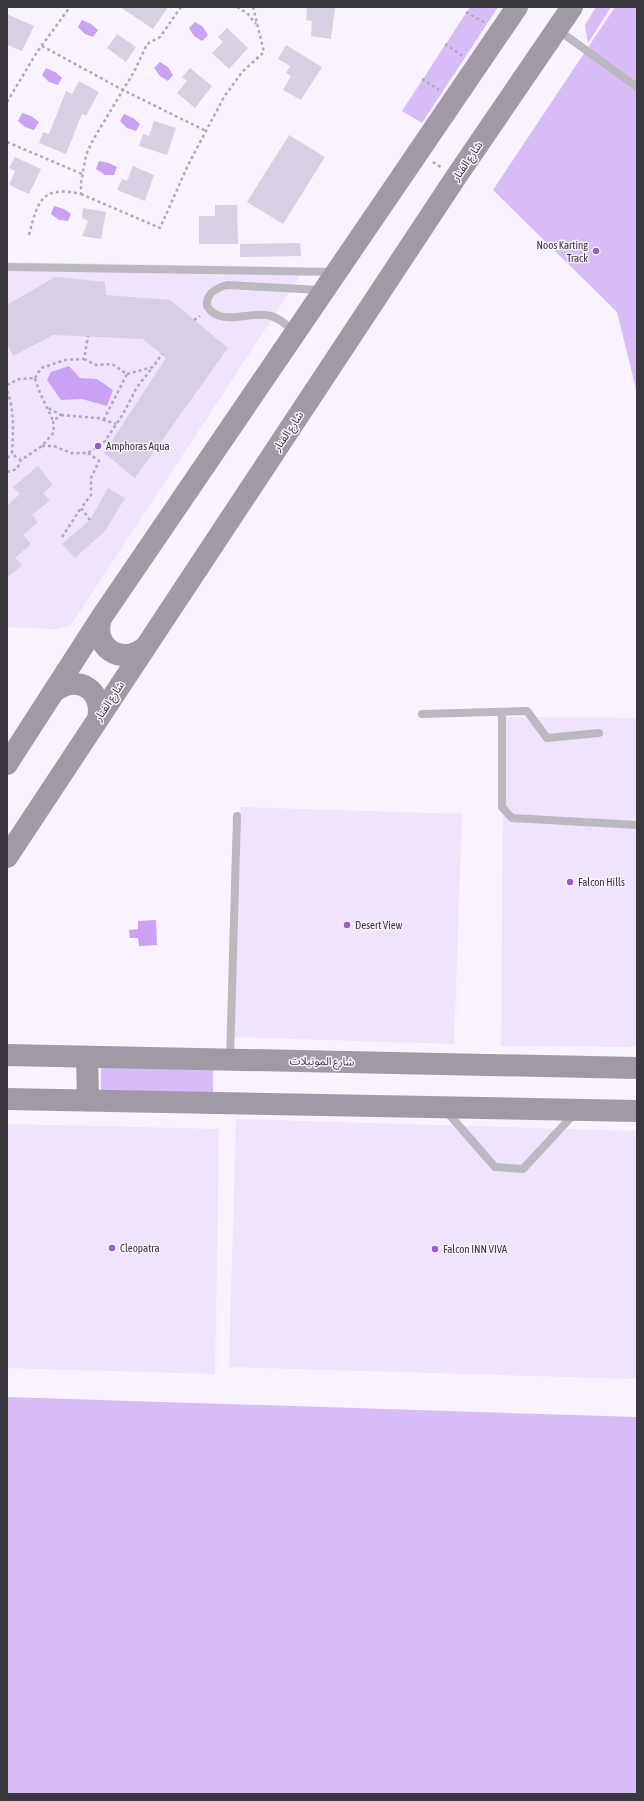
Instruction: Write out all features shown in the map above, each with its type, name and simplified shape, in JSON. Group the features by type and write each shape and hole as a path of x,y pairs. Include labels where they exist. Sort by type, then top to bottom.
{"main road":[{"path":"7,764 101,618 517,7"},
{"name":"شارع الفنار","path":"7,857 456,177 572,7"},
{"path":"101,618 99,625 101,640 110,651 124,656 131,655 144,648"},
{"path":"55,691 61,686 74,683 88,688 97,698 100,712 98,719"},
{"name":"شارع الموتيلات","path":"7,1055 637,1068"},
{"path":"87,1057 88,1101"},
{"path":"7,1099 637,1111"}],"lane":[{"path":"557,30 637,87"},
{"path":"7,267 337,272"},
{"path":"295,332 272,316 254,314 228,318 218,316 207,306 208,297 215,289 227,285 324,290"},
{"path":"422,714 527,711 547,738 599,733"},
{"path":"502,712 502,807 512,818 637,825"},
{"path":"230,1060 237,816"},
{"path":"442,1108 495,1167 523,1169 578,1110"}],"path":[{"path":"7,102 42,46 70,7"},
{"path":"80,194 86,155 93,140 123,90 147,44 160,37 181,7"},
{"path":"237,7 247,13 256,24"},
{"path":"29,235 36,208 43,197 63,190 80,194 160,228 171,200 224,97 242,72 264,52 253,7"},
{"path":"466,12 489,26"},
{"path":"445,44 468,59"},
{"path":"42,46 123,90 206,131"},
{"path":"422,79 445,94"},
{"path":"7,142 82,174"},
{"path":"418,153 456,177"},
{"path":"84,359 88,336"},
{"path":"42,446 54,446 71,453 88,453 105,441 138,387 162,354"},
{"path":"7,472 17,469 21,460 42,446 54,432 53,421 48,408 38,393 35,378 41,368 65,360 84,359 96,365 112,364 127,374"},
{"path":"104,419 127,374 153,367"},
{"path":"7,385 19,379 35,378"},
{"path":"7,391 12,403 13,415 12,454 7,458"},
{"path":"48,408 61,415 104,419 116,424"},
{"path":"53,421 61,415"},
{"path":"62,537 91,495 91,478 99,461 88,453"},
{"path":"12,454 21,460"},
{"path":"81,508 90,520"}],"shaded area":[{"path":"470,7 498,7 422,123 402,111"},
{"path":"596,7 611,7 588,43 585,25"},
{"name":"Noos Karting Track","path":"615,7 637,7 637,393 617,312 493,190"},
{"path":"82,20 91,24 98,30 93,37 85,34 78,27"},
{"path":"195,22 203,27 208,35 202,41 194,36 189,28"},
{"path":"160,62 168,67 173,75 168,81 160,76 154,68"},
{"path":"46,68 55,72 62,78 58,85 49,82 42,75"},
{"path":"22,113 31,116 39,122 34,130 25,127 18,121"},
{"path":"124,114 133,118 140,124 136,131 127,128 120,121"},
{"path":"99,161 109,163 117,167 114,175 105,175 96,169"},
{"path":"54,206 64,209 71,214 68,221 59,220 51,214"},
{"name":"Amphoras Aqua","path":"7,262 306,267 71,625 57,629 7,627"},
{"path":"69,366 80,378 97,379 113,390 107,406 82,399 61,400 47,380 51,372"},
{"name":"Falcon Hills","path":"504,717 637,718 637,1047 501,1046"},
{"name":"Desert View","path":"240,807 462,814 454,1044 232,1037"},
{"path":"156,920 157,945 139,946 138,938 130,938 129,930 138,929 138,921"},
{"path":"101,1067 213,1068 213,1093 101,1091"},
{"name":"Falcon INN VIVA","path":"236,1119 637,1131 637,1379 229,1367"},
{"name":"Cleopatra","path":"7,1124 219,1129 215,1374 7,1368"},
{"path":"7,1397 637,1417 637,1794 7,1794"}],"building":[{"path":"120,7 168,7 153,29"},
{"path":"307,7 335,7 331,39 311,36 312,21 306,20"},
{"path":"7,14 34,26 22,51 7,45"},
{"path":"227,28 248,48 229,69 212,53 223,42 218,37"},
{"path":"117,34 136,47 126,62 107,48"},
{"path":"286,45 322,67 301,100 283,90 291,76 286,73 290,66 278,59"},
{"path":"190,68 212,86 195,108 177,93 187,81 182,77"},
{"path":"79,81 99,92 86,116 82,114 66,154 39,143 43,132 49,134 66,91 72,94"},
{"path":"154,121 176,128 167,155 139,146 143,134 149,136"},
{"path":"289,135 325,157 283,224 247,202"},
{"path":"15,157 41,169 29,194 9,185 15,171 9,168"},
{"path":"133,166 154,175 145,201 117,190 122,179 127,181"},
{"path":"215,205 237,205 238,244 199,244 199,216 215,216"},
{"path":"83,208 106,212 101,239 82,236 88,221 82,218"},
{"path":"300,243 301,256 240,257 240,244"},
{"path":"55,277 105,282 106,295 170,300 228,348 135,478 104,453 166,358 143,339 53,335 13,356 7,343 7,305"},
{"path":"38,466 53,485 43,493 50,500 32,515 38,522 23,535 31,544 15,558 22,565 7,578 7,506 20,494 13,487"},
{"path":"108,488 125,498 105,531 75,558 62,544 90,520"}],"place":[{"name":"Noos Karting Track","path":"596,251"},
{"name":"Amphoras Aqua","path":"98,446"},
{"name":"Falcon Hills","path":"570,882"},
{"name":"Desert View","path":"347,925"},
{"name":"Cleopatra","path":"112,1248"},
{"name":"Falcon INN VIVA","path":"435,1249"}]}
